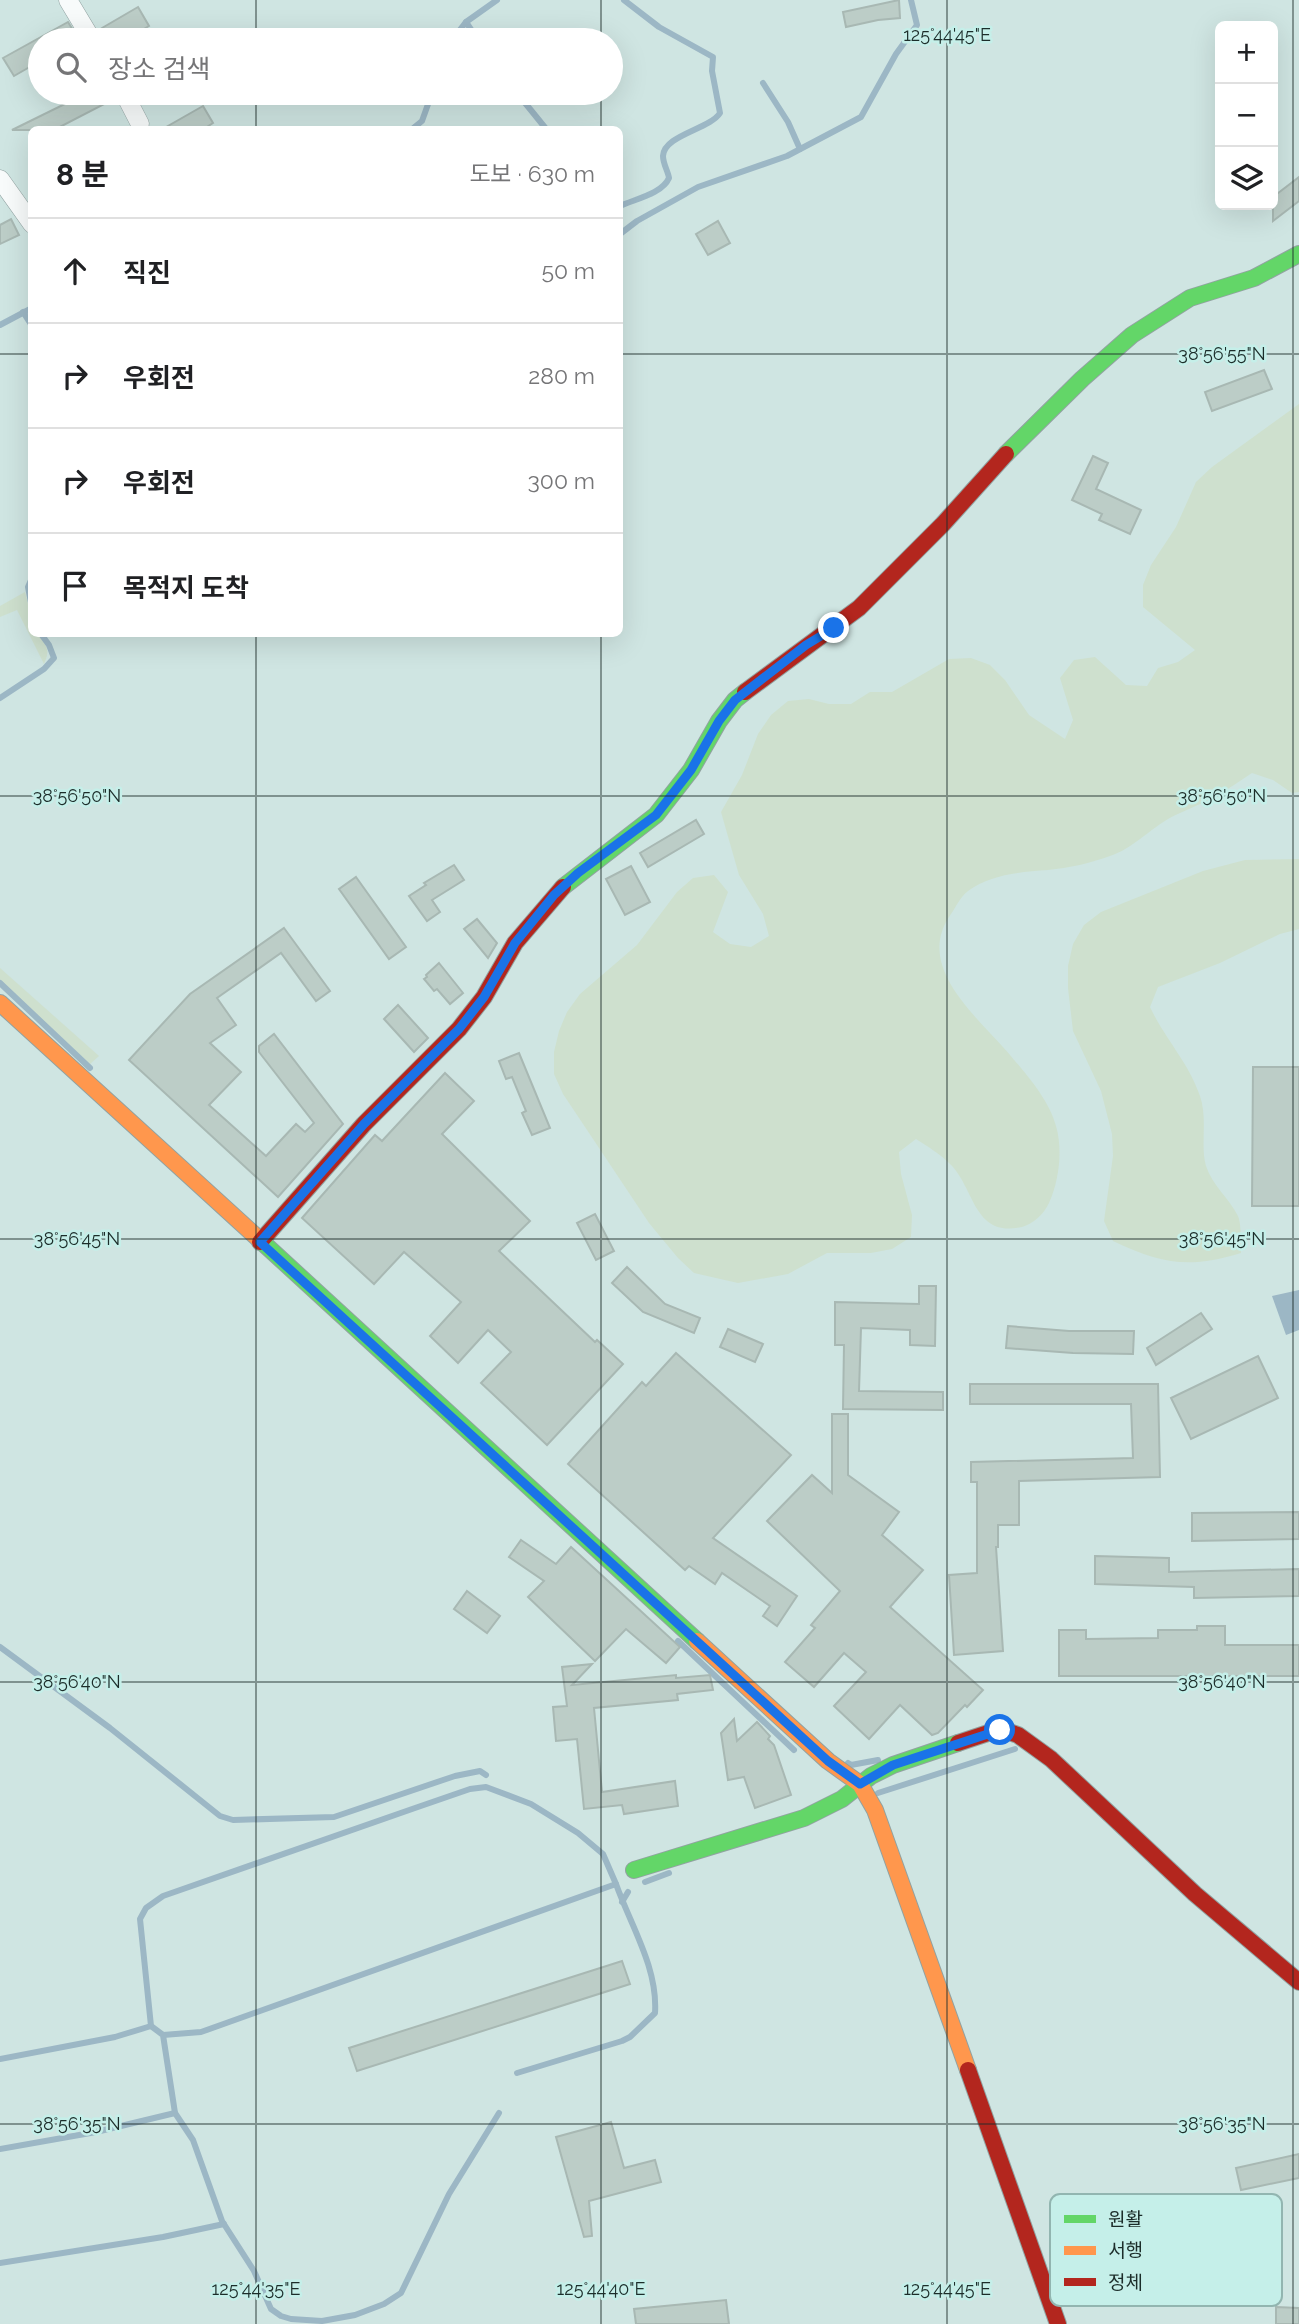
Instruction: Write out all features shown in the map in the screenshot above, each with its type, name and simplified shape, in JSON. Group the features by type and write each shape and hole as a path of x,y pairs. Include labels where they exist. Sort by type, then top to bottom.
{"street":[{"path":"68,0 85,28"},
{"path":"131,105 141,124"},
{"path":"0,179 28,218"},
{"path":"260,1242 364,1124 459,1029 484,997 515,943 554,895 578,873 656,815 691,770 719,721 735,700 859,608 943,524 1009,451 1082,379 1132,335 1190,298 1254,278 1299,254"},
{"path":"0,1003 828,1761 860,1784 875,1810 1050,2302"},
{"path":"634,1870 804,1818 842,1799 860,1784 893,1765 1000,1730 1018,1735 1051,1759 1195,1894 1299,1982"},
{"path":"1052,2306 1058,2324"}],"green space":[{"path":"1299,404 1299,792 1292,793 1273,780 1252,773 1210,799 1168,819 1118,853 1072,867 1006,875 977,885 960,900 941,936 940,955 945,974 956,992 1030,1079 1053,1116 1058,1135 1059,1165 1052,1194 1044,1211 1026,1226 1006,1228 994,1225 977,1209 950,1164 916,1139 899,1152 901,1174 912,1215 911,1237 892,1249 871,1253 827,1253 788,1274 738,1283 694,1273 649,1223 563,1094 554,1074 554,1052 567,1012 580,994 637,945 677,892 693,878 714,875 728,892 713,932 730,944 751,947 769,936 763,914 739,875 721,812 742,775 758,734 771,715 788,701 809,699 829,704 851,704 870,692 892,692 949,659 971,658 990,665 1005,680 1029,715 1065,739 1073,720 1060,678 1074,660 1095,657 1126,685 1147,686 1158,668 1178,662 1195,650 1143,607 1143,585 1151,565 1176,527 1196,482 1212,467"},
{"path":"25,592 28,632 17,610 0,617 0,606"},
{"path":"30,637 40,637 47,648 44,664"},
{"path":"1299,859 1299,929 1280,934 1220,963 1158,987 1150,1007 1190,1073 1200,1096 1206,1166 1238,1216 1241,1253 1206,1261 1176,1262 1146,1255 1113,1241 1104,1221 1113,1156 1112,1134 1101,1091 1073,1031 1068,966 1073,944 1084,925 1101,912 1203,871 1245,860"},
{"path":"0,968 99,1056 90,1064 0,981"}],"water":[{"path":"1299,1290 1299,1330 1286,1335 1272,1296"}],"building":[{"path":"899,0 900,18 846,27 843,12"},
{"path":"138,7 149,26 146,28 102,28"},
{"path":"68,22 72,28 57,28"},
{"path":"28,44 28,68 14,76 3,58"},
{"path":"63,105 102,105 62,126 28,126 28,130 12,130"},
{"path":"203,106 213,123 208,126 168,126"},
{"path":"1299,177 1299,201 1273,221 1273,210 1278,210 1278,193"},
{"path":"11,219 19,235 0,244 0,225"},
{"path":"718,221 730,243 708,255 696,234"},
{"path":"1264,370 1272,389 1212,411 1205,392"},
{"path":"1093,456 1108,463 1096,489 1141,510 1130,534 1099,520 1102,514 1072,500"},
{"path":"696,820 704,834 648,867 640,853"},
{"path":"454,865 464,880 432,900 440,912 427,921 409,896 426,885 424,883"},
{"path":"631,866 650,902 625,915 606,879"},
{"path":"356,877 406,947 389,959 339,889"},
{"path":"477,919 497,943 488,958 464,929"},
{"path":"284,928 330,991 316,1001 281,953 217,998 236,1025 210,1043 241,1072 209,1105 266,1156 296,1124 305,1132 314,1123 259,1052 259,1046 274,1034 343,1124 278,1197 129,1060 190,994"},
{"path":"439,963 463,993 450,1004 424,979"},
{"path":"398,1005 428,1038 414,1052 384,1019"},
{"path":"519,1053 550,1128 532,1135 522,1113 526,1111 512,1077 506,1079 499,1061"},
{"path":"1253,1067 1299,1067 1299,1206 1252,1206"},
{"path":"445,1073 474,1101 442,1134 530,1221 499,1251 595,1342 597,1340 623,1364 547,1445 481,1383 511,1352 488,1330 458,1363 430,1336 461,1302 404,1252 374,1284 302,1218 375,1135 382,1141"},
{"path":"595,1214 614,1251 596,1260 577,1223"},
{"path":"627,1267 665,1304 700,1318 694,1333 643,1312 612,1283"},
{"path":"919,1286 936,1286 935,1346 910,1345 910,1330 861,1328 859,1391 943,1392 943,1410 843,1409 844,1345 835,1345 835,1302 919,1304"},
{"path":"1201,1313 1212,1329 1156,1365 1147,1348"},
{"path":"1008,1326 1069,1331 1134,1331 1133,1354 1006,1348"},
{"path":"728,1329 763,1344 755,1362 720,1347"},
{"path":"676,1353 791,1455 713,1538 797,1596 777,1626 763,1616 770,1606 722,1573 715,1584 689,1566 685,1570 568,1464 642,1382 646,1386"},
{"path":"1258,1356 1278,1398 1191,1439 1171,1398"},
{"path":"970,1384 1158,1384 1160,1477 1019,1481 1019,1525 998,1525 996,1547 1003,1651 954,1655 949,1575 977,1573 977,1482 971,1482 971,1462 1133,1458 1131,1404 970,1404"},
{"path":"832,1414 848,1414 848,1475 899,1512 882,1535 923,1570 890,1607 983,1690 938,1733 932,1735 900,1705 869,1739 834,1706 866,1672 844,1653 814,1687 785,1662 815,1628 811,1625 840,1591 767,1521 812,1475 832,1493"},
{"path":"1299,1512 1299,1539 1192,1541 1192,1513"},
{"path":"521,1540 556,1564 571,1547 680,1647 666,1663 626,1629 595,1661 528,1597 544,1581 509,1557"},
{"path":"1095,1556 1169,1558 1169,1572 1299,1569 1299,1596 1194,1598 1194,1587 1095,1584"},
{"path":"467,1591 500,1616 487,1633 454,1609"},
{"path":"1197,1626 1225,1626 1225,1645 1299,1645 1299,1676 1059,1676 1059,1630 1086,1630 1086,1639 1158,1638 1158,1630 1197,1630"},
{"path":"592,1664 572,1685 676,1675 676,1678 710,1675 713,1690 677,1694 678,1700 594,1708 602,1792 675,1781 678,1806 624,1814 622,1805 584,1809 577,1739 556,1741 553,1707 567,1706 562,1667"},
{"path":"734,1719 737,1741 757,1722 770,1736 768,1739 774,1745 791,1795 755,1808 744,1777 728,1780 721,1733"},
{"path":"622,1961 630,1984 357,2071 349,2048"},
{"path":"611,2122 624,2168 655,2160 661,2182 589,2201 592,2236 584,2237 556,2137"},
{"path":"1299,2154 1299,2178 1241,2190 1236,2168"},
{"path":"726,2300 729,2324 636,2324 634,2309"},
{"path":"1276,2307 1299,2308 1299,2324 1276,2324"}],"waterway":[{"path":"461,28 497,0"},
{"path":"623,205 666,184 669,178 663,159 665,149 679,137 707,124 720,113 712,71 713,57 659,27 624,0"},
{"path":"623,232 698,187 787,156 861,117 896,54 917,25 911,0"},
{"path":"466,22 470,28"},
{"path":"763,83 788,122 800,149"},
{"path":"416,126 422,121 428,105"},
{"path":"527,105 544,126"},
{"path":"0,325 28,310"},
{"path":"23,312 28,320"},
{"path":"0,698 44,669 54,658 43,637"},
{"path":"0,983 90,1068"},
{"path":"678,1641 794,1750"},
{"path":"0,1647 110,1728 220,1816 233,1820 334,1817 455,1776 480,1771 486,1775"},
{"path":"878,1793 1015,1749"},
{"path":"848,1763 851,1765 878,1760"},
{"path":"163,2035 201,2032 616,1884 603,1854 578,1833 531,1804 486,1787 470,1789 163,1896 146,1908 140,1919 151,2026 163,2035 175,2113 193,2140 222,2221 254,2271 271,2309 281,2316 322,2321 355,2315 384,2304 401,2293 449,2194 499,2113"},
{"path":"645,1882 669,1873"},
{"path":"517,2073 622,2041 630,2037 655,2013 655,1996 648,1963 616,1884"},
{"path":"622,1902 628,1892"},
{"path":"0,2059 115,2037 151,2026"},
{"path":"0,2149 96,2132 175,2113"},
{"path":"0,2263 163,2237 224,2224"}],"traffic: fast":[{"path":"1006,454 1082,379 1132,335 1190,298 1254,278 1299,254"},
{"path":"563,887 656,815 691,770 719,721 735,700 745,692"},
{"path":"261,1241 697,1641"},
{"path":"634,1870 804,1818 842,1799 871,1776 893,1765 958,1743"}],"traffic: slow":[{"path":"0,1003 261,1241"},
{"path":"697,1641 828,1761 860,1784 875,1810 968,2070"}],"traffic: jam":[{"path":"745,692 859,608 943,524 1006,454"},
{"path":"260,1242 364,1124 459,1029 484,997 515,943 563,887"},
{"path":"958,1743 1000,1729 1018,1735 1051,1759 1195,1894 1299,1982"},
{"path":"968,2070 1050,2301"},
{"path":"1052,2306 1058,2324"}],"route":[{"path":"834,628 806,645 735,700 719,721 691,770 656,815 578,873 554,895 515,943 484,997 459,1029 364,1124 260,1242 828,1761 860,1784 893,1765 1000,1730"}]}
